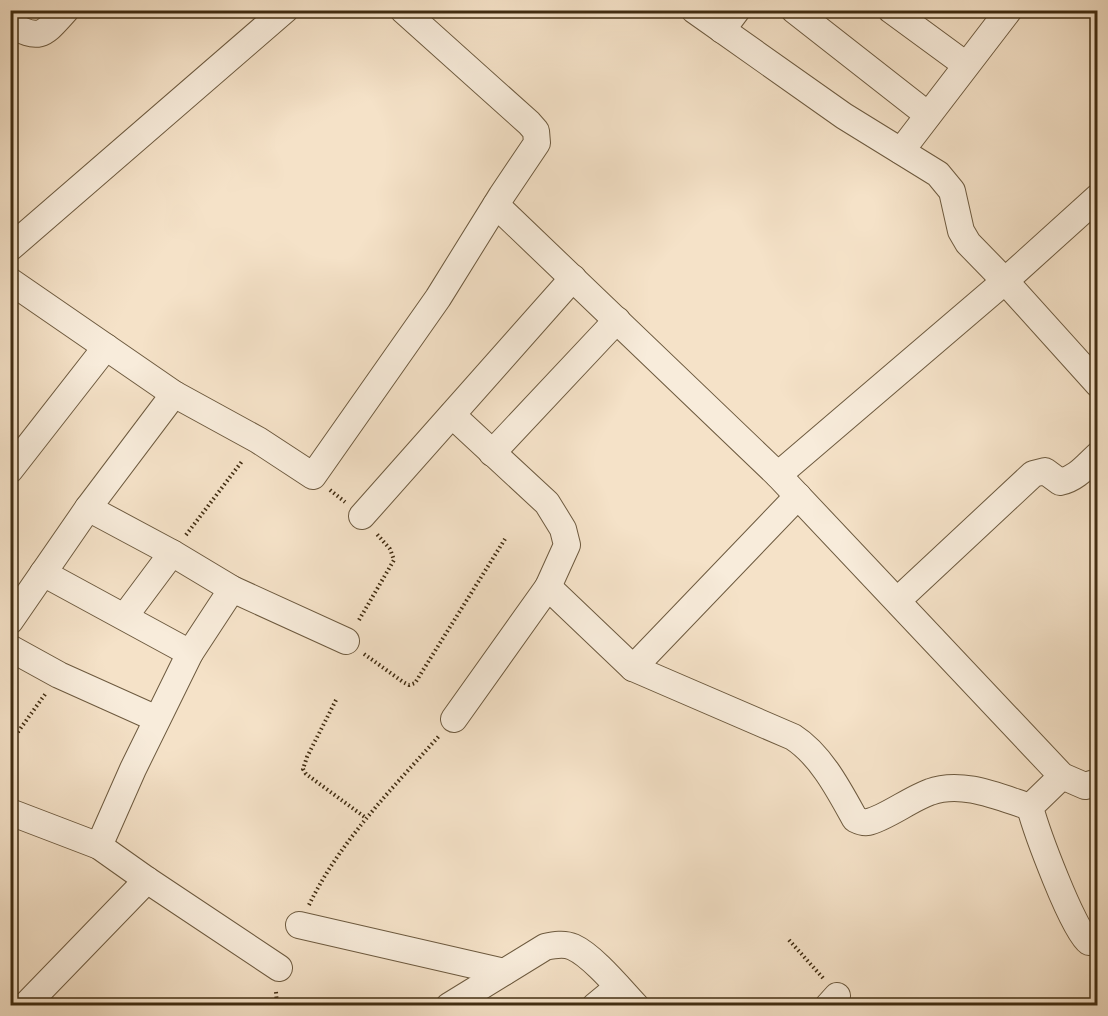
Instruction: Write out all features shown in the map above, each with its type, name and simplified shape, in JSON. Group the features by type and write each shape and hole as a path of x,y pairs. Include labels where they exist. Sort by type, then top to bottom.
{"street":[{"path":"10,24 31,35 44,33 66,10"},
{"path":"10,248 285,10"},
{"path":"10,281 174,394 258,440 313,476 438,298 537,143 536,131 403,10"},
{"path":"694,10 729,20 844,116 901,150 946,181 952,191 961,231 968,243 1098,384"},
{"path":"794,10 928,115"},
{"path":"891,10 966,65"},
{"path":"901,150 1003,13"},
{"path":"778,475 1005,281 1098,197"},
{"path":"496,205 778,475 1062,776 1085,786 1098,782"},
{"path":"362,516 573,278"},
{"path":"492,453 617,320"},
{"path":"10,470 106,347"},
{"path":"10,621 88,508 174,394"},
{"path":"452,415 547,503 563,529 567,544 548,587 454,719"},
{"path":"898,600 1033,474 1045,471 1060,482 1068,480 1076,476 1098,455"},
{"path":"633,668 749,544 798,496"},
{"path":"88,508 172,553 232,589 346,641"},
{"path":"125,616 172,553"},
{"path":"43,573 190,653"},
{"path":"548,587 633,668 799,741 811,750 855,819 861,822 874,820 933,790 951,787 979,791 1030,807"},
{"path":"99,846 190,653 232,589"},
{"path":"10,648 58,675 157,719"},
{"path":"1030,807 1062,776"},
{"path":"1030,807 1040,842 1077,925 1089,942 1098,940"},
{"path":"10,812 99,846 279,968"},
{"path":"25,1005 147,880"},
{"path":"298,925 504,972"},
{"path":"449,1005 545,947 554,945 568,945 587,956 636,1005"},
{"path":"595,1005 618,987"}],"path":[{"path":"172,553 258,440"},
{"path":"313,476 362,516 390,549 394,560 346,641 408,685 415,683 505,539"},
{"path":"10,743 58,675"},
{"path":"336,700 303,770 366,818"},
{"path":"298,925 321,880 366,818 454,719"},
{"path":"789,940 832,1001"}]}
